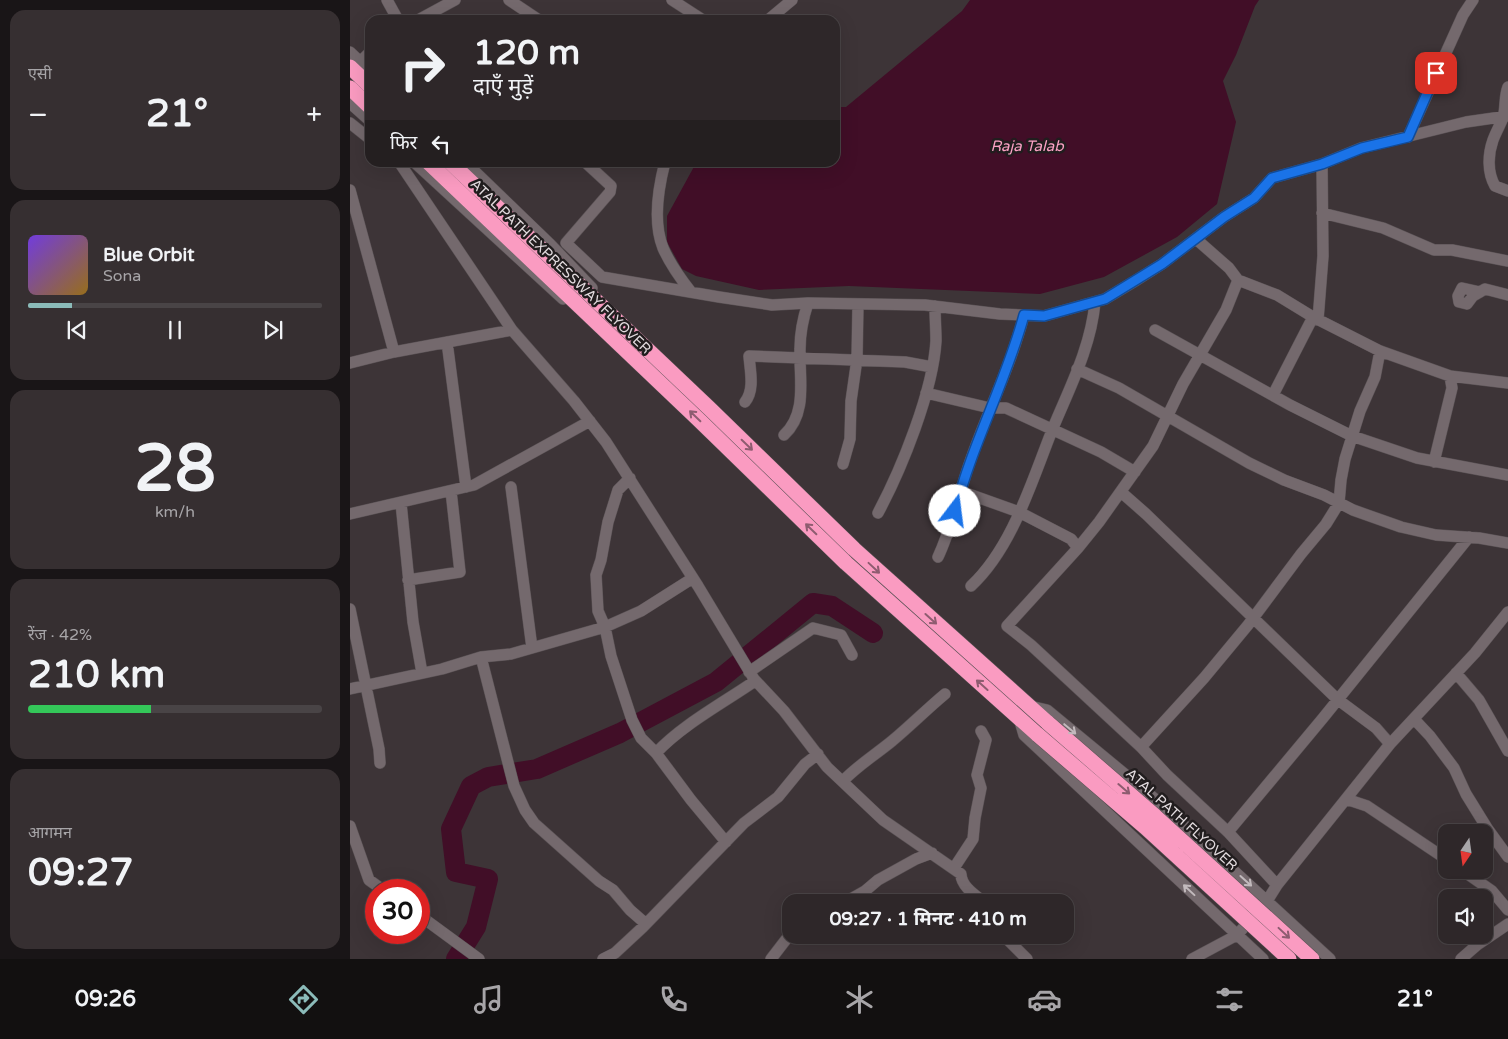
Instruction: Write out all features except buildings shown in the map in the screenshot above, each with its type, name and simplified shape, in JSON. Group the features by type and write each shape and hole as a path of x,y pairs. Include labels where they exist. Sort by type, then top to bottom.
{"highway":[{"path":"355,64 365,79"},
{"path":"350,88 365,102"},
{"name":"ATAL PATH EXPRESSWAY FLYOVER","path":"433,167 580,307 656,368"},
{"name":"ATAL PATH EXPRESSWAY FLYOVER","path":"455,167 591,296 656,368"},
{"path":"656,368 894,586 1024,712 1038,735 1145,827 1289,959"},
{"path":"656,368 846,563 885,598 1024,712"},
{"name":"ATAL PATH FLYOVER","path":"1024,712 1048,723 1155,816 1312,959"}],"street":[{"path":"387,0 395,15"},
{"path":"429,15 455,0"},
{"path":"509,0 532,15"},
{"path":"672,0 695,15"},
{"path":"774,15 792,0"},
{"path":"1408,137 1463,15 1473,0"},
{"path":"350,52 355,64 365,56"},
{"path":"1508,86 1506,116 1492,141 1488,166 1495,186 1508,190"},
{"path":"350,103 365,116"},
{"path":"590,167 611,186 610,192 566,243 602,277 772,305 808,303 935,306 1000,314 1044,316 1105,299 1135,281 1196,239 1224,217 1254,198 1272,178 1322,164 1362,148 1466,122 1506,116"},
{"path":"350,123 365,135"},
{"path":"1273,395 1315,318 1323,256 1322,164"},
{"path":"402,167 512,330 606,442 693,578 752,677 784,711 827,766 884,820 961,874 961,880 964,885 975,894"},
{"path":"419,167 554,292 656,368"},
{"path":"470,167 550,244 656,368"},
{"path":"663,167 657,220 661,239 663,248 690,292"},
{"path":"350,190 394,352"},
{"path":"1322,213 1383,228 1434,250 1452,250 1508,261"},
{"path":"1196,239 1230,268 1238,280 1277,295 1315,318 1380,351 1450,376 1508,383"},
{"path":"1238,280 1226,310 1167,416 1153,446 1078,548 1007,626 1031,644 1141,747 1167,775 1228,832 1277,885"},
{"path":"1480,292 1485,289 1508,295"},
{"path":"971,586 1005,541 1019,512 1087,345 1093,318 1094,302"},
{"path":"784,435 792,428 798,414 801,390 802,320 808,303"},
{"path":"843,464 850,439 858,304"},
{"path":"878,513 890,490 926,392 936,342 935,306"},
{"path":"938,557 948,536 960,491 990,408 1016,344 1024,315"},
{"path":"350,362 512,330"},
{"path":"1155,330 1352,436 1417,458 1508,475"},
{"path":"447,342 466,487"},
{"path":"1141,747 1204,678 1252,619 1326,524 1339,503 1342,473 1360,410 1375,377 1380,351"},
{"path":"745,402 749,397 751,388 749,356 905,362 932,368"},
{"path":"1077,369 1119,388 1248,463 1352,510 1401,527 1436,535 1469,537 1508,543"},
{"path":"1434,462 1452,388 1450,376"},
{"path":"926,392 990,408 1006,408 1052,431 1101,452 1135,472"},
{"path":"350,514 474,485 590,421"},
{"path":"630,478 618,490 608,522 601,560 596,575 598,612 606,627 611,656 632,720 641,738 656,753 691,800 726,842"},
{"path":"511,487 532,648"},
{"path":"408,580 460,572 451,491"},
{"path":"960,491 1019,512 1071,538 1078,548"},
{"path":"1121,492 1146,514 1252,619 1291,653 1337,700 1376,728 1390,744"},
{"path":"401,503 413,622 422,673"},
{"path":"1228,832 1434,583 1469,537"},
{"path":"350,689 422,673 481,657 511,654 606,627 649,606 693,578"},
{"path":"350,609 379,749 380,763"},
{"path":"1192,959 1237,935 1267,901 1277,885 1390,744 1500,624 1508,612"},
{"path":"656,753 664,744 813,628 841,635 852,655"},
{"path":"481,657 514,786 525,810 534,823 599,881 613,890 630,910 646,924"},
{"path":"1456,673 1479,700 1508,751"},
{"path":"843,781 853,771 894,740 945,694"},
{"path":"1263,959 1024,735 1024,712 1047,710 1160,804 1330,959"},
{"path":"1414,719 1430,736 1454,768 1466,794 1508,857"},
{"path":"954,868 973,838 974,818 981,788 978,775 986,740 982,731"},
{"path":"603,959 615,952 646,924 744,823 778,797 805,764 818,754"},
{"path":"1346,800 1367,806 1438,854"},
{"path":"350,826 369,879"},
{"path":"860,894 878,880 916,859 932,853"},
{"path":"1476,879 1492,890 1508,910"},
{"path":"430,923 479,959"},
{"path":"1461,959 1477,944 1508,924"},
{"path":"771,959 783,944"},
{"path":"1012,944 1027,959"}],"water":[{"name":"Raja Talab","path":"970,0 1259,0 1223,81 1236,122 1217,204 1177,237 1104,277 1040,294 849,286 759,290 696,276 682,269 667,242 667,216 694,167 840,167 840,107 846,107 962,11"}],"waterway":[{"path":"456,959 476,927 488,879 456,872 451,829 471,786 488,777 537,769 620,733 716,682 813,603 832,606 873,633"}],"route":[{"path":"955,511 964,478 1016,344 1024,315 1044,316 1105,299 1162,264 1224,217 1254,198 1272,178 1322,164 1362,148 1408,137 1436,73"}]}
